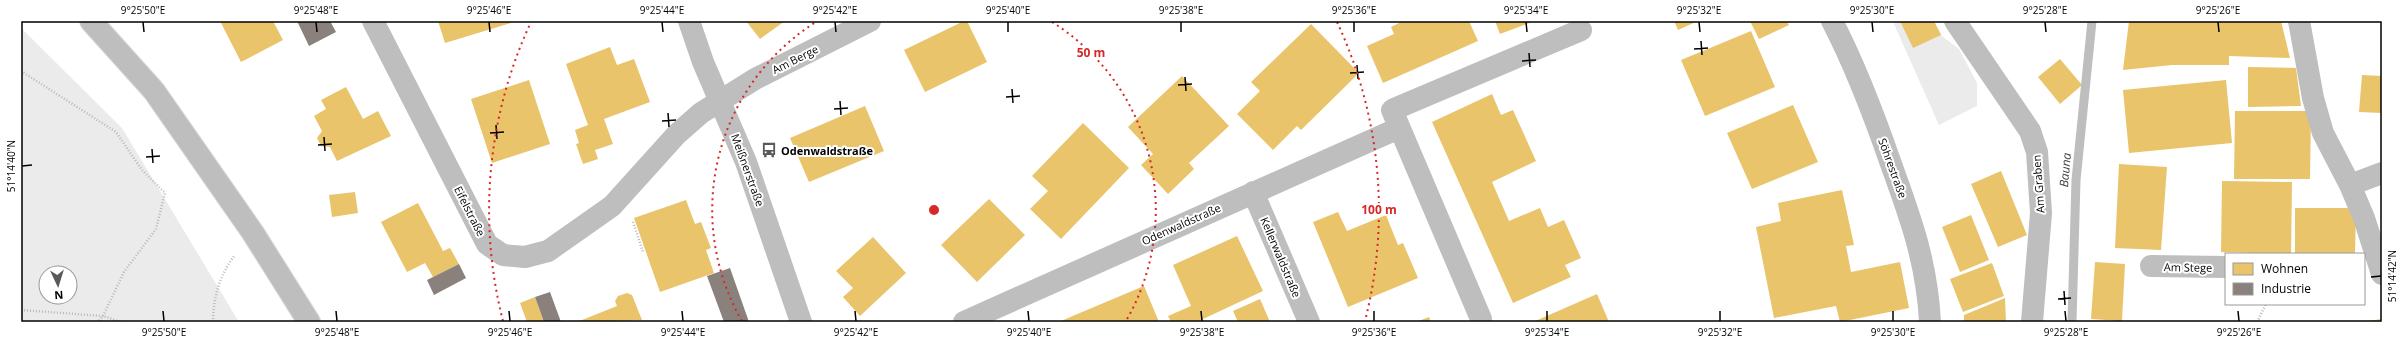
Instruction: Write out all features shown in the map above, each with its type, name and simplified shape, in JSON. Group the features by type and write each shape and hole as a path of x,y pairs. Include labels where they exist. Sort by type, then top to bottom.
{"street":[{"path":"91,21 154,91 253,234 309,322"},
{"name":"Eifelstraße","path":"373,21 487,244 503,255 525,257 548,251 612,206 677,134 701,113 721,101"},
{"name":"Meißnerstraße","path":"689,21 703,62 746,162 801,322"},
{"name":"Am Berge","path":"721,101 755,79 870,21"},
{"name":"Söhrestraße","path":"1832,21 1870,102 1920,245 1929,299 1930,322"},
{"name":"Am Graben","path":"1955,21 2030,131 2037,152 2041,213 2032,322"},
{"path":"2299,21 2313,98 2323,133 2350,185 2364,218 2375,267"},
{"path":"1481,319 1392,110 1581,30"},
{"name":"Odenwaldstraße","path":"964,322 1253,192 1400,128"},
{"path":"2350,185 2382,173"},
{"name":"Kellerwaldstraße","path":"1253,192 1310,322"},
{"name":"Am Stege","path":"2151,266 2225,267"}],"path":[{"path":"21,70 116,132 142,170 165,193 156,229 124,272 103,316 98,322"},
{"path":"213,322 213,305 226,267 253,234"},
{"path":"2257,322 2266,305"},
{"path":"21,310 103,316 121,322"}],"shaded area":[{"path":"1899,21 1934,21 1942,36 1959,49 1977,83 1977,106 1939,125 1894,24"},
{"path":"21,28 122,128 239,322 21,322"}],"building: Wohnen":[{"path":"220,21 273,21 283,40 241,62"},
{"path":"438,21 511,21 511,23 445,43"},
{"path":"746,21 785,21 760,39"},
{"path":"964,21 967,21 987,62 925,92 904,50"},
{"path":"1403,21 1469,21 1478,41 1383,83 1367,46 1394,34 1391,27"},
{"path":"1495,21 1535,21 1500,34"},
{"path":"1674,21 1698,21 1678,30"},
{"path":"1750,21 1787,21 1789,25 1759,39"},
{"path":"1900,21 1934,21 1941,35 1913,48"},
{"path":"2129,21 2281,21 2290,58 2229,56 2229,65 2172,65 2123,70"},
{"path":"1311,24 1359,73 1301,130 1297,126 1273,150 1237,114 1260,91 1251,82"},
{"path":"1751,31 1775,87 1705,116 1681,60"},
{"path":"610,47 617,65 634,59 650,102 604,119 613,144 595,150 598,159 583,164 576,144 579,143 575,130 588,125 566,64"},
{"path":"2060,59 2082,85 2060,104 2038,77"},
{"path":"2248,67 2296,68 2301,106 2248,107"},
{"path":"2362,75 2382,76 2382,113 2359,112"},
{"path":"1182,76 1229,126 1189,163 1194,169 1168,194 1141,165 1153,154 1128,127"},
{"path":"529,80 550,144 492,163 471,99"},
{"path":"2226,80 2232,143 2129,153 2123,90"},
{"path":"346,87 363,119 378,111 391,136 337,161 330,147 321,146 317,138 322,131 314,116 326,109 321,100"},
{"path":"1492,94 1501,115 1513,110 1536,161 1492,182 1509,221 1540,208 1548,227 1564,220 1581,258 1565,265 1571,277 1513,303 1432,122"},
{"path":"1793,105 1818,162 1752,189 1727,133"},
{"path":"865,106 884,151 809,182 790,138"},
{"path":"2235,111 2311,111 2310,179 2234,179"},
{"path":"1083,123 1129,168 1061,239 1030,209 1048,191 1032,176"},
{"path":"2119,164 2167,167 2161,250 2115,248"},
{"path":"2001,171 2027,235 1998,247 1971,184"},
{"path":"2222,181 2292,182 2291,253 2221,252"},
{"path":"1842,190 1854,245 1846,246 1851,272 1900,262 1909,308 1840,322 1836,306 1774,318 1756,227 1781,221 1778,203"},
{"path":"355,192 358,213 332,217 329,195"},
{"path":"989,199 1025,235 977,282 941,245"},
{"path":"686,200 695,224 701,222 711,248 706,250 714,273 660,292 634,218"},
{"path":"418,203 443,251 450,248 459,264 433,277 425,263 407,272 381,222"},
{"path":"2295,208 2356,208 2355,253 2295,253"},
{"path":"1338,212 1347,231 1386,215 1398,245 1403,243 1418,278 1348,307 1313,222"},
{"path":"1971,215 1989,260 1960,272 1942,227"},
{"path":"1237,236 1263,291 1203,319 1204,322 1171,322 1168,316 1191,306 1173,265"},
{"path":"873,237 906,273 860,316 843,297 853,288 836,271"},
{"path":"2095,262 2125,264 2122,321 2091,319"},
{"path":"1992,263 2004,296 1963,312 1950,279"},
{"path":"1144,286 1159,322 1059,322 1075,315"},
{"path":"627,293 632,295 642,320 577,322 617,306 615,301 618,296"},
{"path":"1597,294 1609,322 1533,322"},
{"path":"535,297 544,322 527,322 520,303"},
{"path":"2005,298 2006,322 1964,322 1964,315"},
{"path":"1260,299 1270,322 1238,322 1233,311"},
{"path":"1429,317 1431,322 1416,322"},
{"path":"2382,319 2382,322 2367,322 2367,321"}],"building: Industrie":[{"path":"297,21 330,21 336,32 309,46"},
{"path":"459,264 466,278 434,295 427,280"},
{"path":"730,268 749,322 724,322 707,276"},
{"path":"550,292 561,322 544,322 535,297"}],"waterway":[{"name":"Bauna","path":"2072,322 2076,180 2092,21"}],"place":[{"name":"Odenwaldstraße","path":"769,150"}]}
